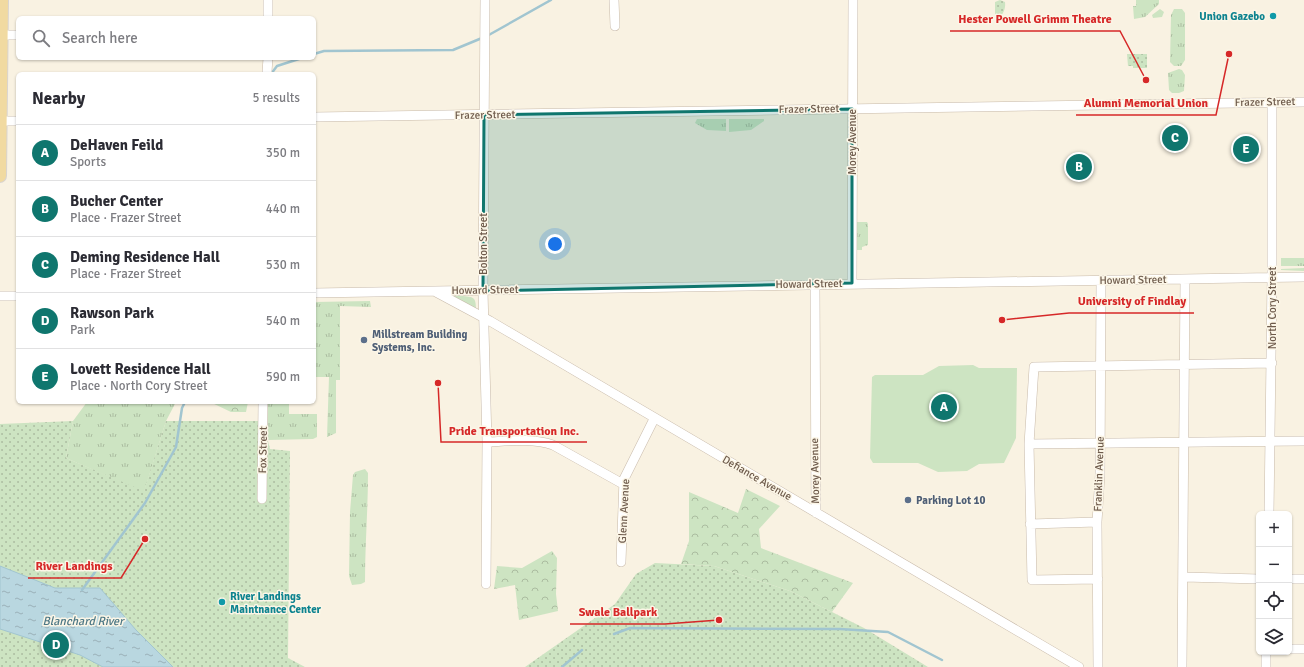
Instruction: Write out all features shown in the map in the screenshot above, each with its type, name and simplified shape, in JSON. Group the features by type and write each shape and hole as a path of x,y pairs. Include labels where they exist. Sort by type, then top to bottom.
{"main road":[{"path":"0,176 2,0"}],"street":[{"path":"268,0 268,16"},
{"name":"Bolton Street","path":"485,0 483,318 486,351 486,584"},
{"path":"614,0 615,26"},
{"name":"Morey Avenue","path":"852,283 853,0"},
{"path":"1,35 16,35"},
{"path":"267,72 268,60"},
{"name":"North Cory Street","path":"1269,511 1272,363 1272,102"},
{"name":"Frazer Street","path":"316,117 1304,102"},
{"path":"1,121 16,121"},
{"name":"Howard Street","path":"316,293 852,283 1304,277"},
{"path":"1182,667 1184,577 1185,279"},
{"name":"Franklin Avenue","path":"1098,667 1097,522 1100,444 1101,280"},
{"name":"Morey Avenue","path":"815,284 816,513"},
{"name":"Defiance Avenue","path":"433,291 483,318 654,419 777,489 1079,667"},
{"path":"0,296 16,296"},
{"path":"1098,579 1032,580 1029,444 1034,367 1272,363"},
{"name":"Fox Street","path":"262,499 263,404"},
{"name":"Glenn Avenue","path":"621,562 623,484 626,474 654,419"},
{"path":"487,442 532,440 554,445 623,484"},
{"path":"1029,444 1304,441"},
{"path":"1030,524 1097,522"},
{"path":"1184,577 1256,579"},
{"path":"1292,579 1304,578"},
{"path":"1292,649 1304,649"},
{"path":"1266,655 1266,667"}],"highlighted area":[{"path":"852,109 852,283 483,291 484,115"}],"green space":[{"path":"1000,0 1005,2 1005,8 1002,15 995,20 995,2"},
{"path":"1136,0 1159,0 1159,4 1145,17 1134,19 1133,6 1136,6"},
{"path":"1160,9 1164,12 1162,17 1153,18 1152,15"},
{"path":"1174,9 1182,9 1185,13 1185,60 1181,66 1174,66 1170,62 1171,15"},
{"path":"1127,54 1147,54 1147,68 1133,68 1133,66 1128,66"},
{"path":"1179,69 1182,70 1185,75 1184,91 1172,93 1169,90 1168,73"},
{"path":"697,119 726,119 726,131 707,130 695,123"},
{"path":"729,119 764,119 764,121 751,130 729,132"},
{"path":"857,222 867,222 868,224 868,245 862,247 862,250 857,250"},
{"path":"1281,258 1304,258 1304,266 1281,266"},
{"path":"1304,268 1304,271 1281,270 1281,269"},
{"path":"450,296 463,296 474,299 476,303 476,311"},
{"path":"370,301 371,307 340,306 340,380 336,380 336,433 327,437 329,377 316,377 316,302"},
{"path":"973,365 979,368 1017,368 1016,438 1004,463 979,464 967,471 938,472 918,463 873,463 870,458 872,377 875,375 923,375 939,366"},
{"path":"86,404 175,404 166,421 144,492 66,458 73,421"},
{"path":"214,404 248,404 246,412 231,412"},
{"path":"263,404 289,404 289,414 317,414 317,437 313,439 268,440 263,421"},
{"path":"73,421 66,458 144,491 166,421 263,421 270,449 290,451 288,658 305,667 0,667 0,424"},
{"path":"365,469 368,473 365,582 352,585 349,576 350,512 353,475 355,472"},
{"path":"746,489 780,506 759,529 761,548 853,583 832,612 790,591 714,566 681,564 689,541 689,492 738,513"},
{"path":"552,551 557,558 556,594 558,611 519,620 515,585 494,589 497,566 522,568"},
{"path":"655,563 714,566 790,591 864,628 928,667 525,667 615,604 636,574"}],"water":[{"name":"Blanchard River","path":"0,566 55,588 100,588 136,630 173,667 103,667 80,655 0,629"}],"waterway":[{"path":"487,36 551,0"},
{"path":"316,53 324,51 453,50 482,38"},
{"path":"272,72 277,66 296,60"},
{"path":"82,590 145,503 176,447 182,408 184,404"},
{"path":"614,634 630,628 840,629 888,632 942,660"},
{"path":"562,667 582,650"}],"place":[{"name":"Union Gazebo","path":"1273,16"},
{"name":"Alumni Memorial Union","path":"1229,54"},
{"name":"Hester Powell Grimm Theatre","path":"1146,80"},
{"name":"Deming Residence Hall","path":"1175,138"},
{"name":"Lovett Residence Hall","path":"1246,149"},
{"name":"Bucher Center","path":"1079,167"},
{"name":"University of Findlay","path":"1002,320"},
{"name":"Millstream Building Systems, Inc.","path":"364,340"},
{"name":"Pride Transportation Inc.","path":"438,383"},
{"name":"DeHaven Feild","path":"944,407"},
{"name":"Parking Lot 10","path":"908,500"},
{"name":"River Landings","path":"145,539"},
{"name":"River Landings Maintnance Center","path":"222,602"},
{"name":"Swale Ballpark","path":"719,620"},
{"name":"Rawson Park","path":"56,645"}]}
